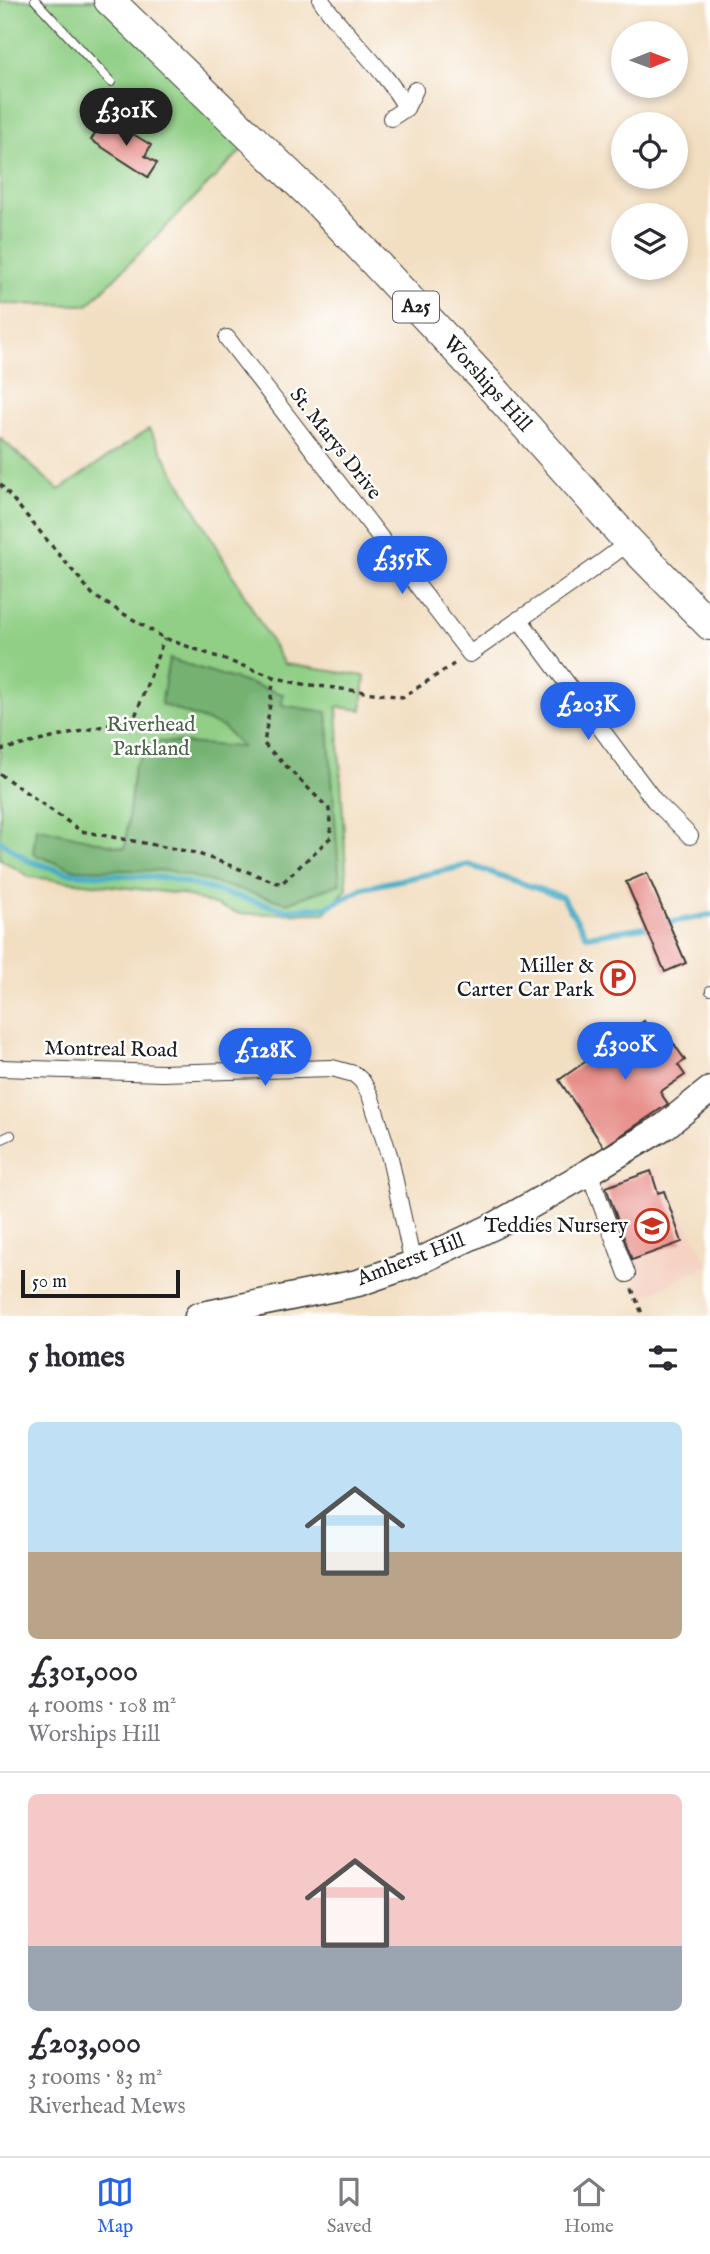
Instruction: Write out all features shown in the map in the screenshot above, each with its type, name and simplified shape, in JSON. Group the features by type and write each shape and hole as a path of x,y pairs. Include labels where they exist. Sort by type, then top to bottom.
{"highway":[{"name":"Worships Hill","path":"109,0 319,203 486,381 629,542 710,625"}],"main road":[{"name":"Amherst Hill","path":"198,1316 358,1283 413,1264 496,1225 589,1172 666,1126 710,1090"}],"street":[{"path":"321,0 396,90 405,108"},
{"path":"391,118 405,108 415,90"},
{"name":"St. Marys Drive","path":"227,338 470,654"},
{"path":"470,654 590,573 629,542"},
{"path":"519,619 654,800 690,836"},
{"name":"Montreal Road","path":"0,1068 162,1073 332,1068 354,1074 362,1081 370,1095 390,1158 413,1264"},
{"path":"589,1172 627,1274"}],"lane":[{"path":"35,0 111,82"},
{"path":"0,1140 11,1135"}],"path":[{"path":"0,484 94,596 164,639 296,683 403,697 470,654"},
{"path":"0,750 126,721 136,714 164,639"},
{"path":"0,774 81,831 196,853 281,884 331,838 329,809 264,744 274,677"},
{"path":"627,1274 643,1316"}],"shaded area":[{"name":"Teddies Nursery","path":"657,1166 709,1264 642,1298 601,1187"}],"green space":[{"path":"0,0 113,0 255,137 88,305 0,304"},
{"name":"Riverhead Parkland","path":"149,429 284,664 365,676 362,710 337,707 347,889 325,913 241,914 182,894 30,877 0,859 0,438 59,490"},
{"path":"169,659 283,694 282,705 327,712 340,884 287,903 171,871 73,869 33,854 36,827 125,848 134,767 154,741 242,747 223,727 161,704"}],"building":[{"path":"115,123 151,145 145,156 157,163 148,177 91,140 100,126 109,132"},
{"path":"647,873 686,963 665,972 626,882"},
{"path":"644,1021 655,1037 665,1031 685,1060 678,1065 685,1075 660,1092 668,1104 604,1147 559,1080"},
{"name":"Teddies Nursery","path":"651,1171 658,1193 664,1191 682,1242 632,1260 606,1187"}],"waterway":[{"path":"0,841 29,861 69,873 169,878 286,910 327,907 363,888 469,865 562,897 587,936 651,926"},
{"path":"661,924 710,915"}],"place":[{"name":"Miller & Carter Car Park","path":"618,978"},
{"name":"Teddies Nursery","path":"652,1226"}]}
